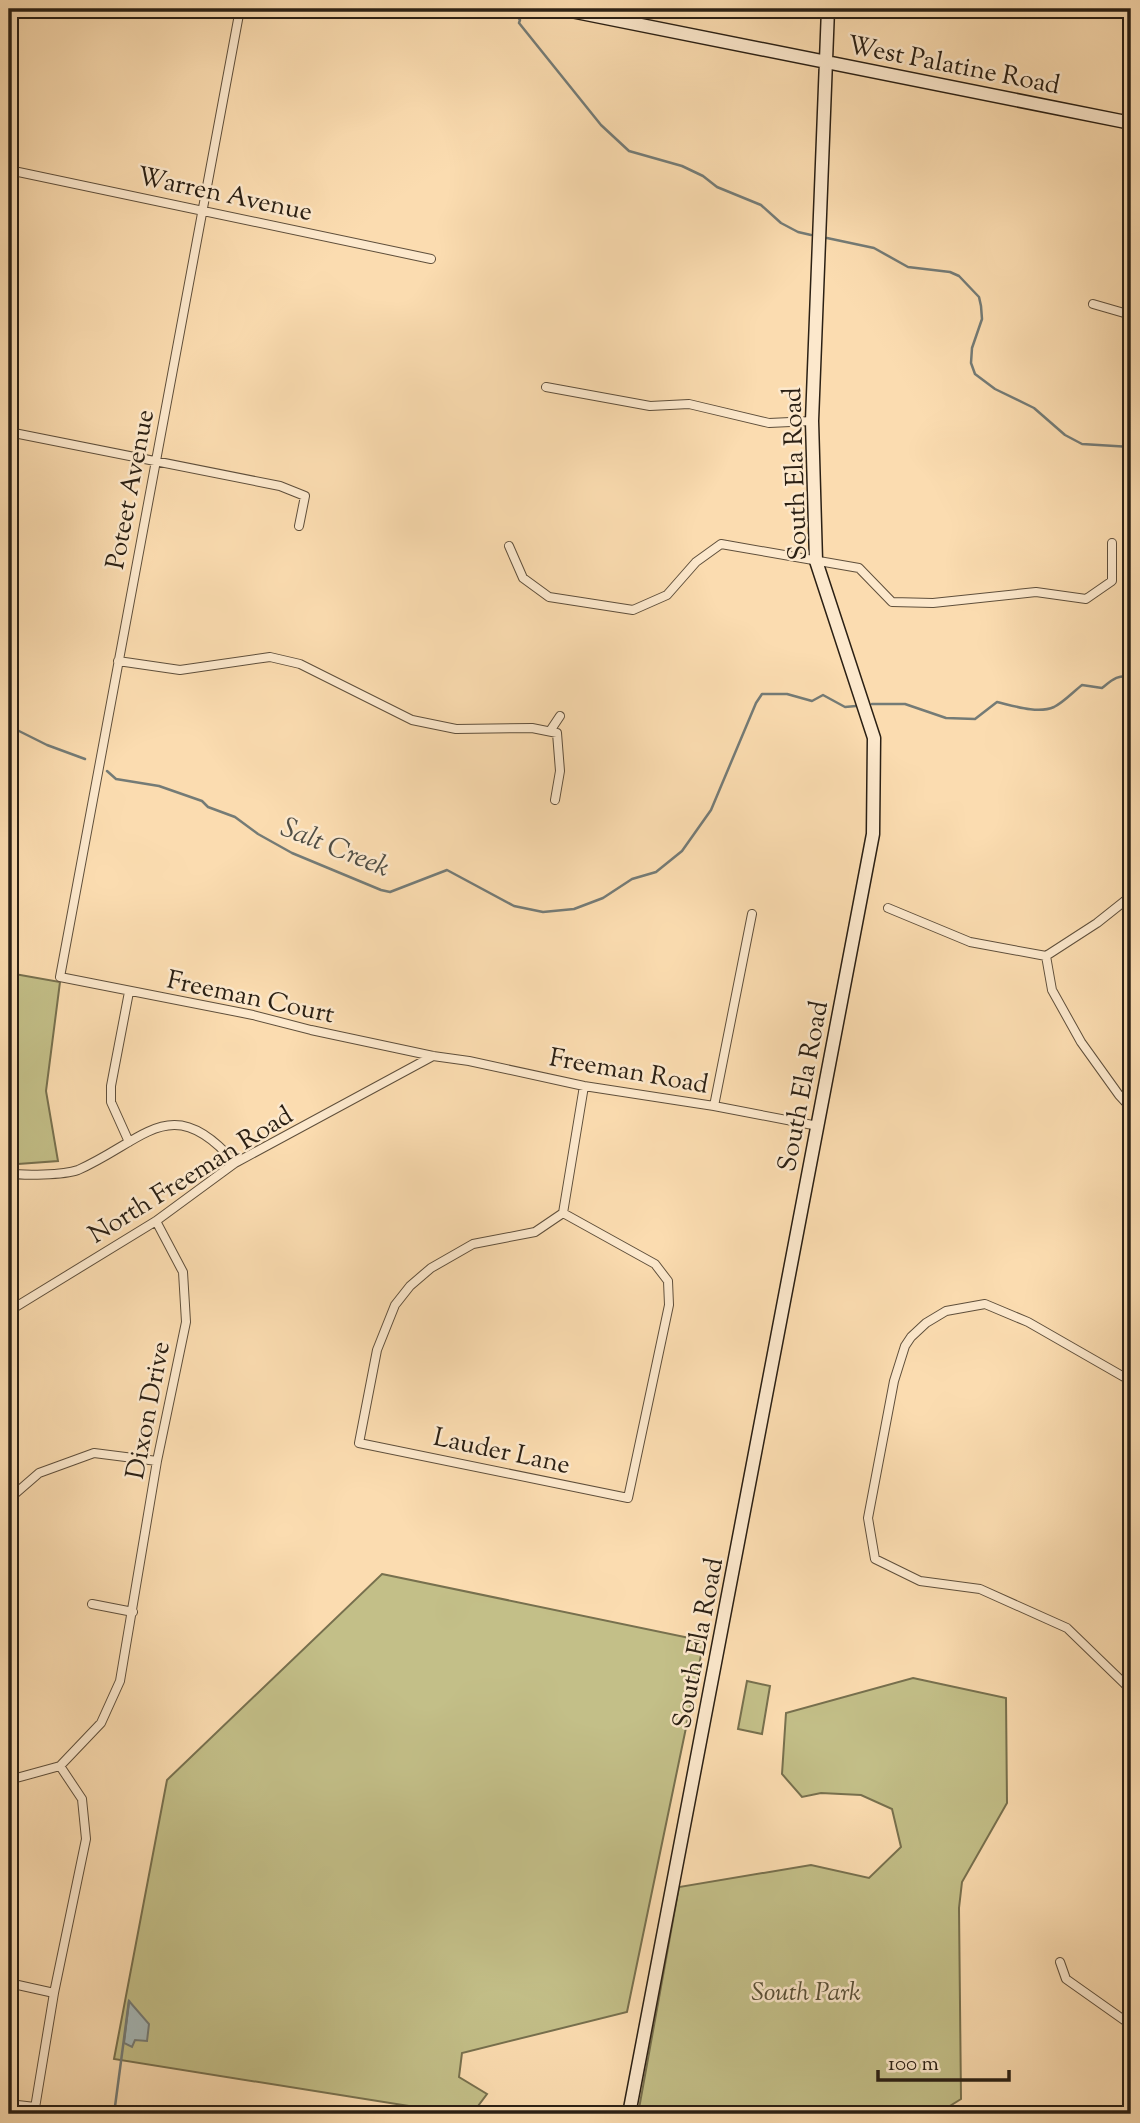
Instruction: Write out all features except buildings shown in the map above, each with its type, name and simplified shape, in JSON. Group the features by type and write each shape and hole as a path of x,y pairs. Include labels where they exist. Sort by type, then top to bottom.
{"main road":[{"name":"West Palatine Road","path":"561,9 1128,123"},
{"name":"South Ela Road","path":"629,2114 873,834 874,738 816,561 812,421 828,9"}],"street":[{"name":"Poteet Avenue","path":"60,977 240,9"},
{"path":"1128,123 1131,96"},
{"name":"Warren Avenue","path":"9,170 431,259"},
{"path":"1093,304 1131,315"},
{"path":"546,387 650,407 689,404 769,423 812,421"},
{"path":"9,432 279,486 304,496 299,526"},
{"path":"509,546 523,578 549,597 633,610 667,595 695,562 721,544 859,568 892,602 933,603 1036,592 1086,599 1112,581 1112,543"},
{"path":"118,661 180,670 270,657 300,664 412,720 456,729 532,728 557,733 561,771 555,800"},
{"path":"550,732 560,716"},
{"path":"888,908 970,942 1046,956 1097,923 1131,896"},
{"path":"714,1106 752,914"},
{"path":"1046,956 1052,990 1081,1041 1131,1108"},
{"name":"Freeman Court","path":"60,977 253,1015 433,1056"},
{"path":"129,992 111,1086 111,1102 129,1142"},
{"name":"Freeman Road","path":"433,1056 469,1061 584,1086 714,1106 818,1126"},
{"name":"North Freeman Road","path":"9,1311 156,1221 235,1164 433,1056"},
{"path":"563,1213 584,1086"},
{"path":"9,1173 18,1175 75,1171 153,1129 168,1125 190,1127 218,1143 235,1164"},
{"name":"Lauder Lane","path":"563,1213 655,1264 668,1282 669,1305 628,1498 359,1443 377,1350 395,1305 410,1286 431,1268 473,1244 535,1232 563,1213"},
{"name":"Dixon Drive","path":"60,1766 101,1723 120,1681 157,1461 186,1322 183,1272 156,1221"},
{"path":"1131,1381 1028,1322 985,1304 946,1311 926,1323 905,1346 894,1381 868,1518 875,1559 920,1581 980,1589 1066,1629 1131,1690"},
{"path":"9,1499 39,1473 94,1453 157,1461"},
{"path":"92,1604 133,1612"},
{"path":"9,1780 60,1766 82,1799 86,1839 54,1993 34,2111 9,2104"},
{"path":"1060,1962 1066,1979 1131,2025"},
{"path":"9,1983 54,1993"}],"green space":[{"path":"9,973 60,982 46,1091 58,1161 18,1164 9,1162"},
{"path":"382,1574 704,1641 627,2012 462,2053 459,2077 487,2094 472,2114 114,2059 167,1780"},
{"name":"South Park","path":"913,1678 1006,1698 1007,1803 962,1882 959,1908 961,2099 937,2114 638,2114 679,1887 811,1865 869,1878 901,1847 892,1809 861,1795 821,1793 802,1797 782,1774 786,1713"},
{"path":"747,1681 770,1686 762,1734 738,1729"}],"shaded area":[{"path":"129,2001 149,2024 147,2041 135,2040 132,2047 124,2043"}],"waterway":[{"path":"512,9 520,20 519,23 601,125 629,151 682,166 703,176 717,187 761,205 781,223 811,235"},
{"path":"827,238 874,248 908,267 950,272 959,276 979,297 981,306 982,319 972,348 971,363 975,374 995,389 1034,408 1065,435 1082,444 1131,447"},
{"name":"Salt Creek","path":"872,704 905,704 946,718 975,719 997,702 1026,709 1048,709 1082,685 1102,688 1119,677 1131,677"},
{"name":"Salt Creek","path":"107,771 116,779 159,786 202,801 208,807 235,817 292,853 381,890 390,892 447,870 514,906 543,912 574,909 603,898 632,879 656,872 682,851 711,810 762,694 787,694 812,701 823,695 845,707 856,706"},
{"name":"Salt Creek","path":"9,726 47,745 85,759"},
{"path":"114,2114 129,2001"}]}
